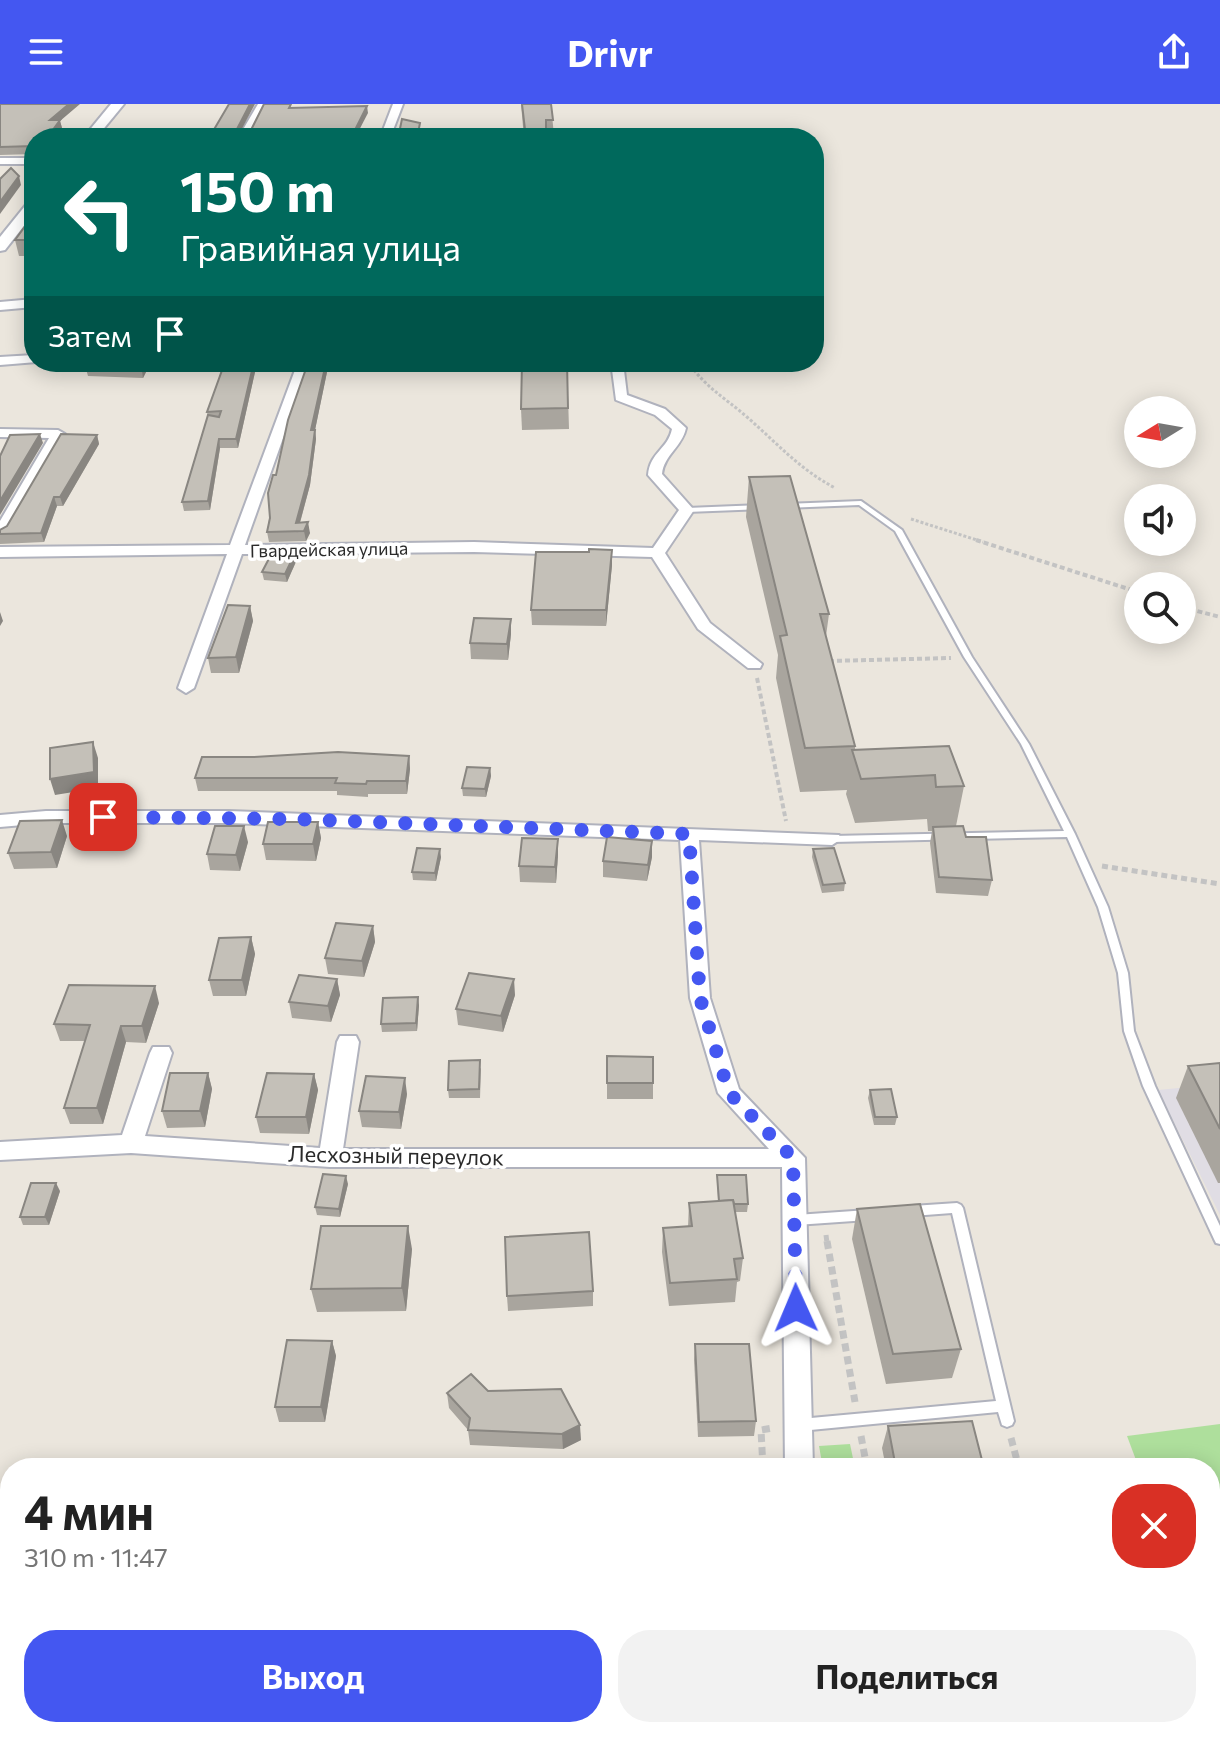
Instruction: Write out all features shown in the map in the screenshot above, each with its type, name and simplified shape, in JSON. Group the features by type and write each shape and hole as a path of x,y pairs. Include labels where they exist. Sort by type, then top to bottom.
{"street":[{"path":"98,128 118,104"},
{"path":"249,128 263,104"},
{"path":"389,128 398,104"},
{"path":"0,161 24,161"},
{"path":"0,247 24,217"},
{"path":"0,306 24,304"},
{"path":"0,361 24,360"},
{"path":"186,688 300,372"},
{"path":"618,372 621,397 660,412 679,428 677,439 656,462 655,475 687,510 657,553 704,626 754,664"},
{"path":"0,433 58,434 0,534"},
{"name":"Гвардейская улица","path":"0,552 474,547 657,553"},
{"path":"0,821 46,817 229,817 832,839"},
{"path":"689,834 700,998 729,1093 793,1158 799,1458"},
{"path":"330,1158 348,1042"},
{"path":"131,1144 161,1053"},
{"name":"Лесхозный переулок","path":"0,1151 131,1144 330,1158 793,1158"}],"lane":[{"path":"687,510 861,503 898,530 968,657 1025,744 1085,864 1103,907 1123,973 1129,1031 1149,1086 1220,1239"},
{"path":"832,839 1070,834"},
{"path":"898,1213 957,1208 1001,1406 1007,1421"},
{"path":"794,1220 883,1214"},
{"path":"798,1425 1001,1406"}],"path":[{"path":"695,372 703,384 746,416 807,473 861,503"},
{"path":"906,517 1124,587"},
{"path":"1196,611 1220,617"},
{"path":"828,661 968,657"},
{"path":"754,664 789,838"},
{"path":"1085,864 1220,884"},
{"path":"823,1218 865,1458"},
{"path":"1007,1421 1016,1458"}],"shaded area":[{"path":"1220,1084 1220,1215 1158,1090"}],"green space":[{"path":"1220,1424 1220,1458 1135,1458 1127,1436"},
{"path":"850,1444 853,1458 821,1458 819,1446"}],"building":[{"path":"0,104 69,104 50,120 60,120 54,128 24,128 24,146 0,147"},
{"path":"229,104 250,104 238,128 215,128"},
{"path":"264,104 291,104 289,108 367,106 356,128 252,128"},
{"path":"522,104 551,104 553,120 546,120 546,128 525,128"},
{"path":"402,119 420,123 419,128 400,128"},
{"path":"11,168 19,176 0,202 0,179"},
{"path":"24,228 24,240 15,240"},
{"path":"221,372 252,372 236,439 219,439 208,501 182,502 208,415 219,417 221,411 207,412"},
{"path":"305,372 324,372 311,430 315,430 309,475 296,523 308,522 304,531 267,532 270,518 268,493 273,475 276,475 288,420"},
{"path":"522,372 567,372 568,408 521,409"},
{"path":"40,434 0,501 0,456 10,435"},
{"path":"61,434 97,435 60,497 54,497 41,533 0,534 0,530 7,526"},
{"path":"790,476 829,614 820,614 855,746 805,748 780,636 787,635 749,477"},
{"path":"274,549 297,549 285,574 262,572"},
{"path":"589,549 612,550 606,610 531,610 536,552 589,552"},
{"path":"228,605 250,606 236,657 208,658"},
{"path":"474,618 511,619 507,644 470,643"},
{"path":"93,742 94,772 50,779 50,748"},
{"path":"949,746 964,786 936,787 935,775 861,779 852,750"},
{"path":"338,752 409,756 406,781 367,781 366,784 335,783 337,778 195,778 202,757"},
{"path":"467,767 490,768 485,789 462,788"},
{"path":"62,820 51,852 8,853 20,821"},
{"path":"268,822 318,822 313,844 263,844"},
{"path":"215,826 244,826 236,855 207,854"},
{"path":"963,826 966,837 986,837 992,880 939,877 933,827"},
{"path":"607,837 652,841 648,865 603,861"},
{"path":"522,838 558,839 555,867 519,866"},
{"path":"417,848 440,849 435,873 412,872"},
{"path":"834,848 845,883 823,885 813,849"},
{"path":"336,923 373,926 362,961 325,958"},
{"path":"251,937 242,980 209,980 219,938"},
{"path":"469,973 514,979 501,1016 456,1009"},
{"path":"299,975 337,979 328,1006 289,1002"},
{"path":"69,985 155,986 142,1026 121,1026 97,1108 64,1108 90,1025 54,1024"},
{"path":"418,997 416,1023 381,1024 383,998"},
{"path":"607,1056 653,1057 653,1083 607,1083"},
{"path":"480,1060 479,1089 448,1090 449,1061"},
{"path":"1220,1063 1220,1129 1188,1066"},
{"path":"170,1073 208,1073 200,1111 162,1111"},
{"path":"267,1073 314,1074 306,1117 256,1117"},
{"path":"366,1076 405,1078 399,1112 359,1111"},
{"path":"891,1089 897,1117 875,1117 870,1090"},
{"path":"323,1174 346,1176 339,1209 315,1207"},
{"path":"717,1175 746,1175 748,1204 734,1204 733,1200 719,1201"},
{"path":"31,1183 56,1183 45,1217 20,1217"},
{"path":"733,1200 743,1258 734,1259 737,1279 670,1283 663,1228 692,1226 689,1203"},
{"path":"920,1204 961,1349 893,1354 857,1209"},
{"path":"321,1226 408,1226 402,1288 311,1289"},
{"path":"589,1232 593,1291 507,1296 505,1237"},
{"path":"287,1340 332,1341 321,1407 275,1407"},
{"path":"695,1344 749,1344 756,1421 699,1422"},
{"path":"471,1374 488,1391 561,1389 580,1425 562,1434 468,1430 470,1418 447,1393"},
{"path":"972,1421 981,1458 894,1458 888,1426"}],"route":[{"path":"103,817 229,817 689,834 700,998 729,1093 793,1158 796,1308"}]}
